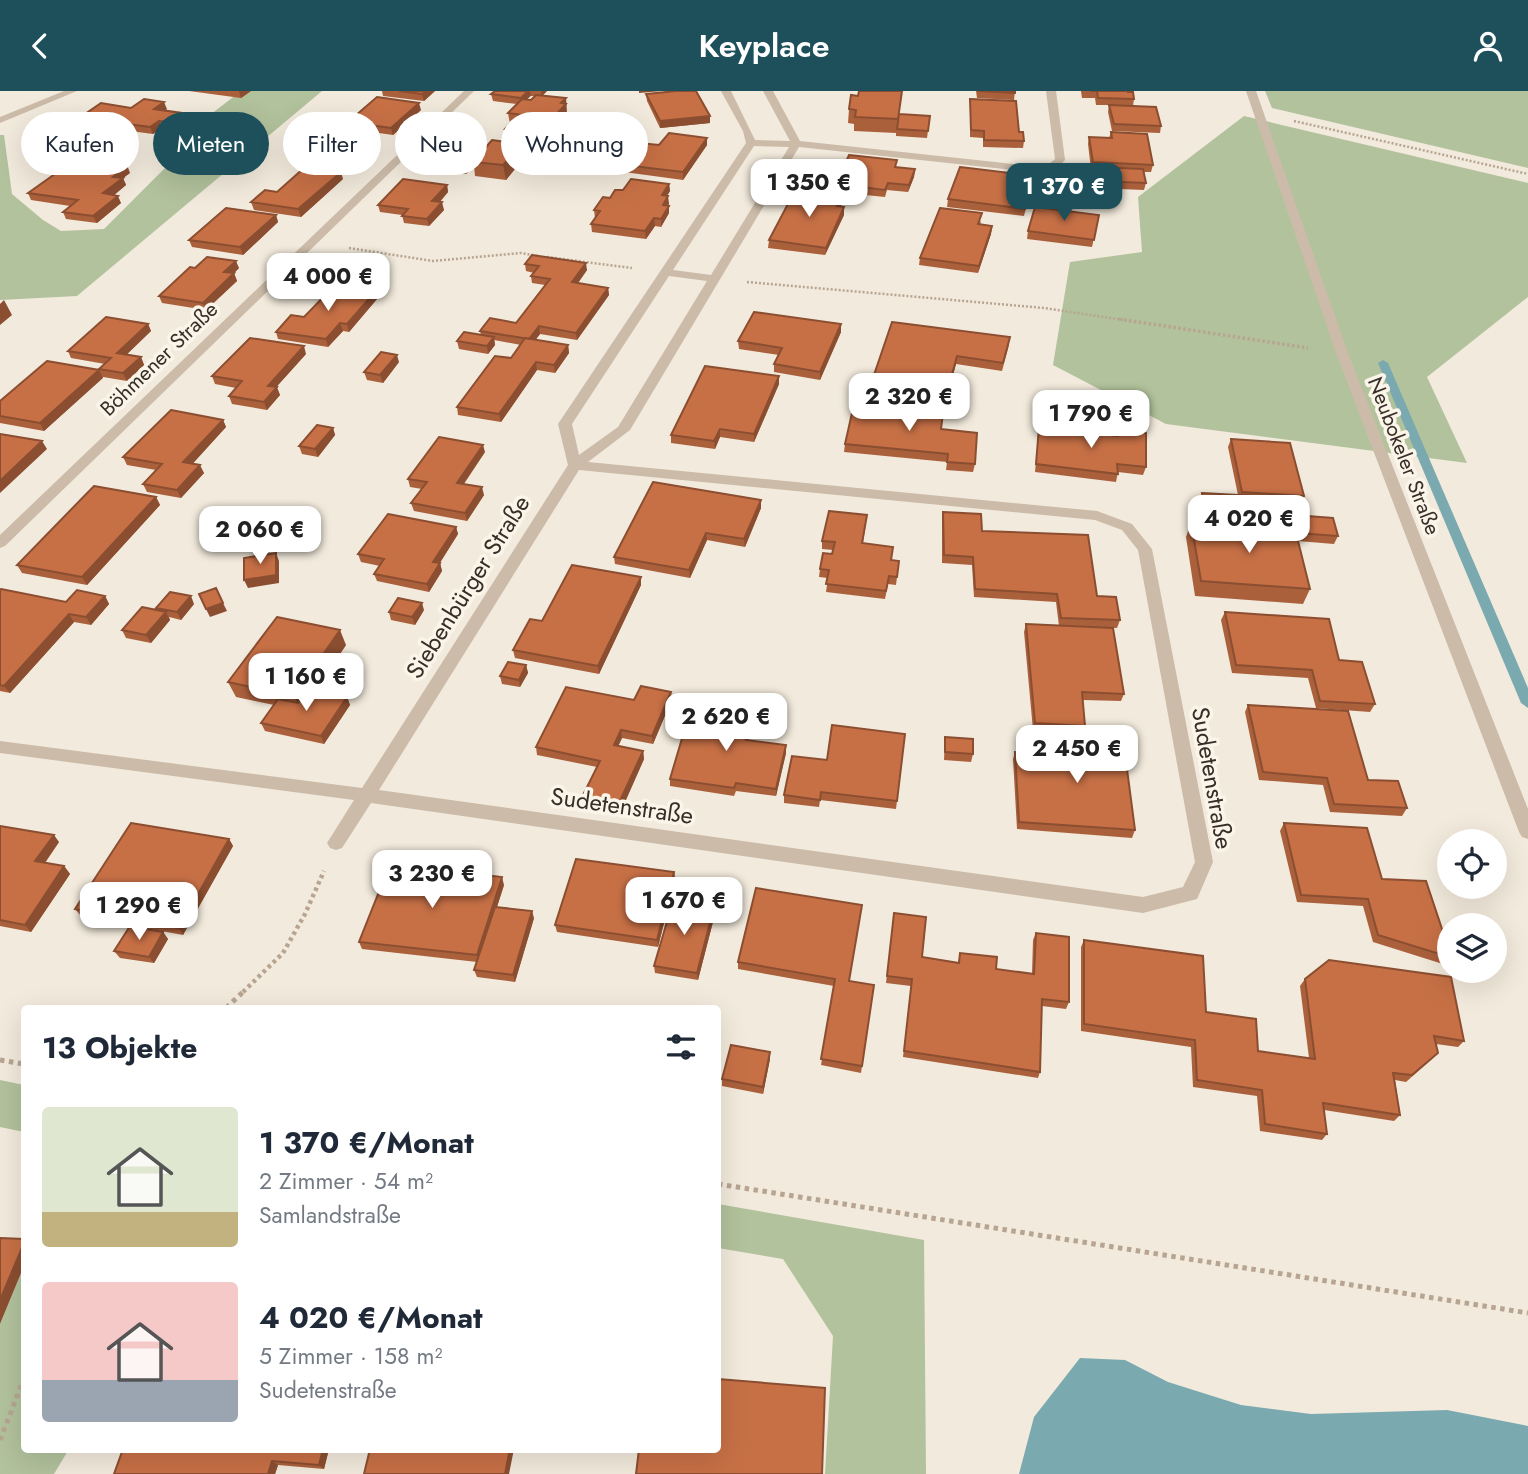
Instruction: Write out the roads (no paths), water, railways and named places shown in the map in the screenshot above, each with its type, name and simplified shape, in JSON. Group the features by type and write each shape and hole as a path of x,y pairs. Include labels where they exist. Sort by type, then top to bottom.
{"street":[{"path":"0,120 72,91"},
{"name":"Böhmener Straße","path":"0,543 468,91"},
{"path":"575,465 565,424 751,143 748,131 726,91"},
{"path":"768,91 796,143"},
{"path":"751,143 819,144 1022,168 1051,168 1060,160 1051,91"},
{"name":"Neubokeler Straße","path":"1251,91 1342,353 1528,832"},
{"name":"Siebenbürger Straße","path":"336,843 575,465 623,430 796,143"},
{"path":"666,272 715,279"},
{"name":"Sudetenstraße","path":"365,795 1143,905 1190,893 1204,862 1145,549 1127,527 1097,516 575,465"},
{"path":"0,747 365,795"}],"water":[{"path":"1080,1358 1125,1360 1168,1382 1241,1405 1311,1414 1447,1410 1528,1426 1528,1474 1019,1474 1034,1417"}],"waterway":[{"path":"1383,363 1528,703"}]}
